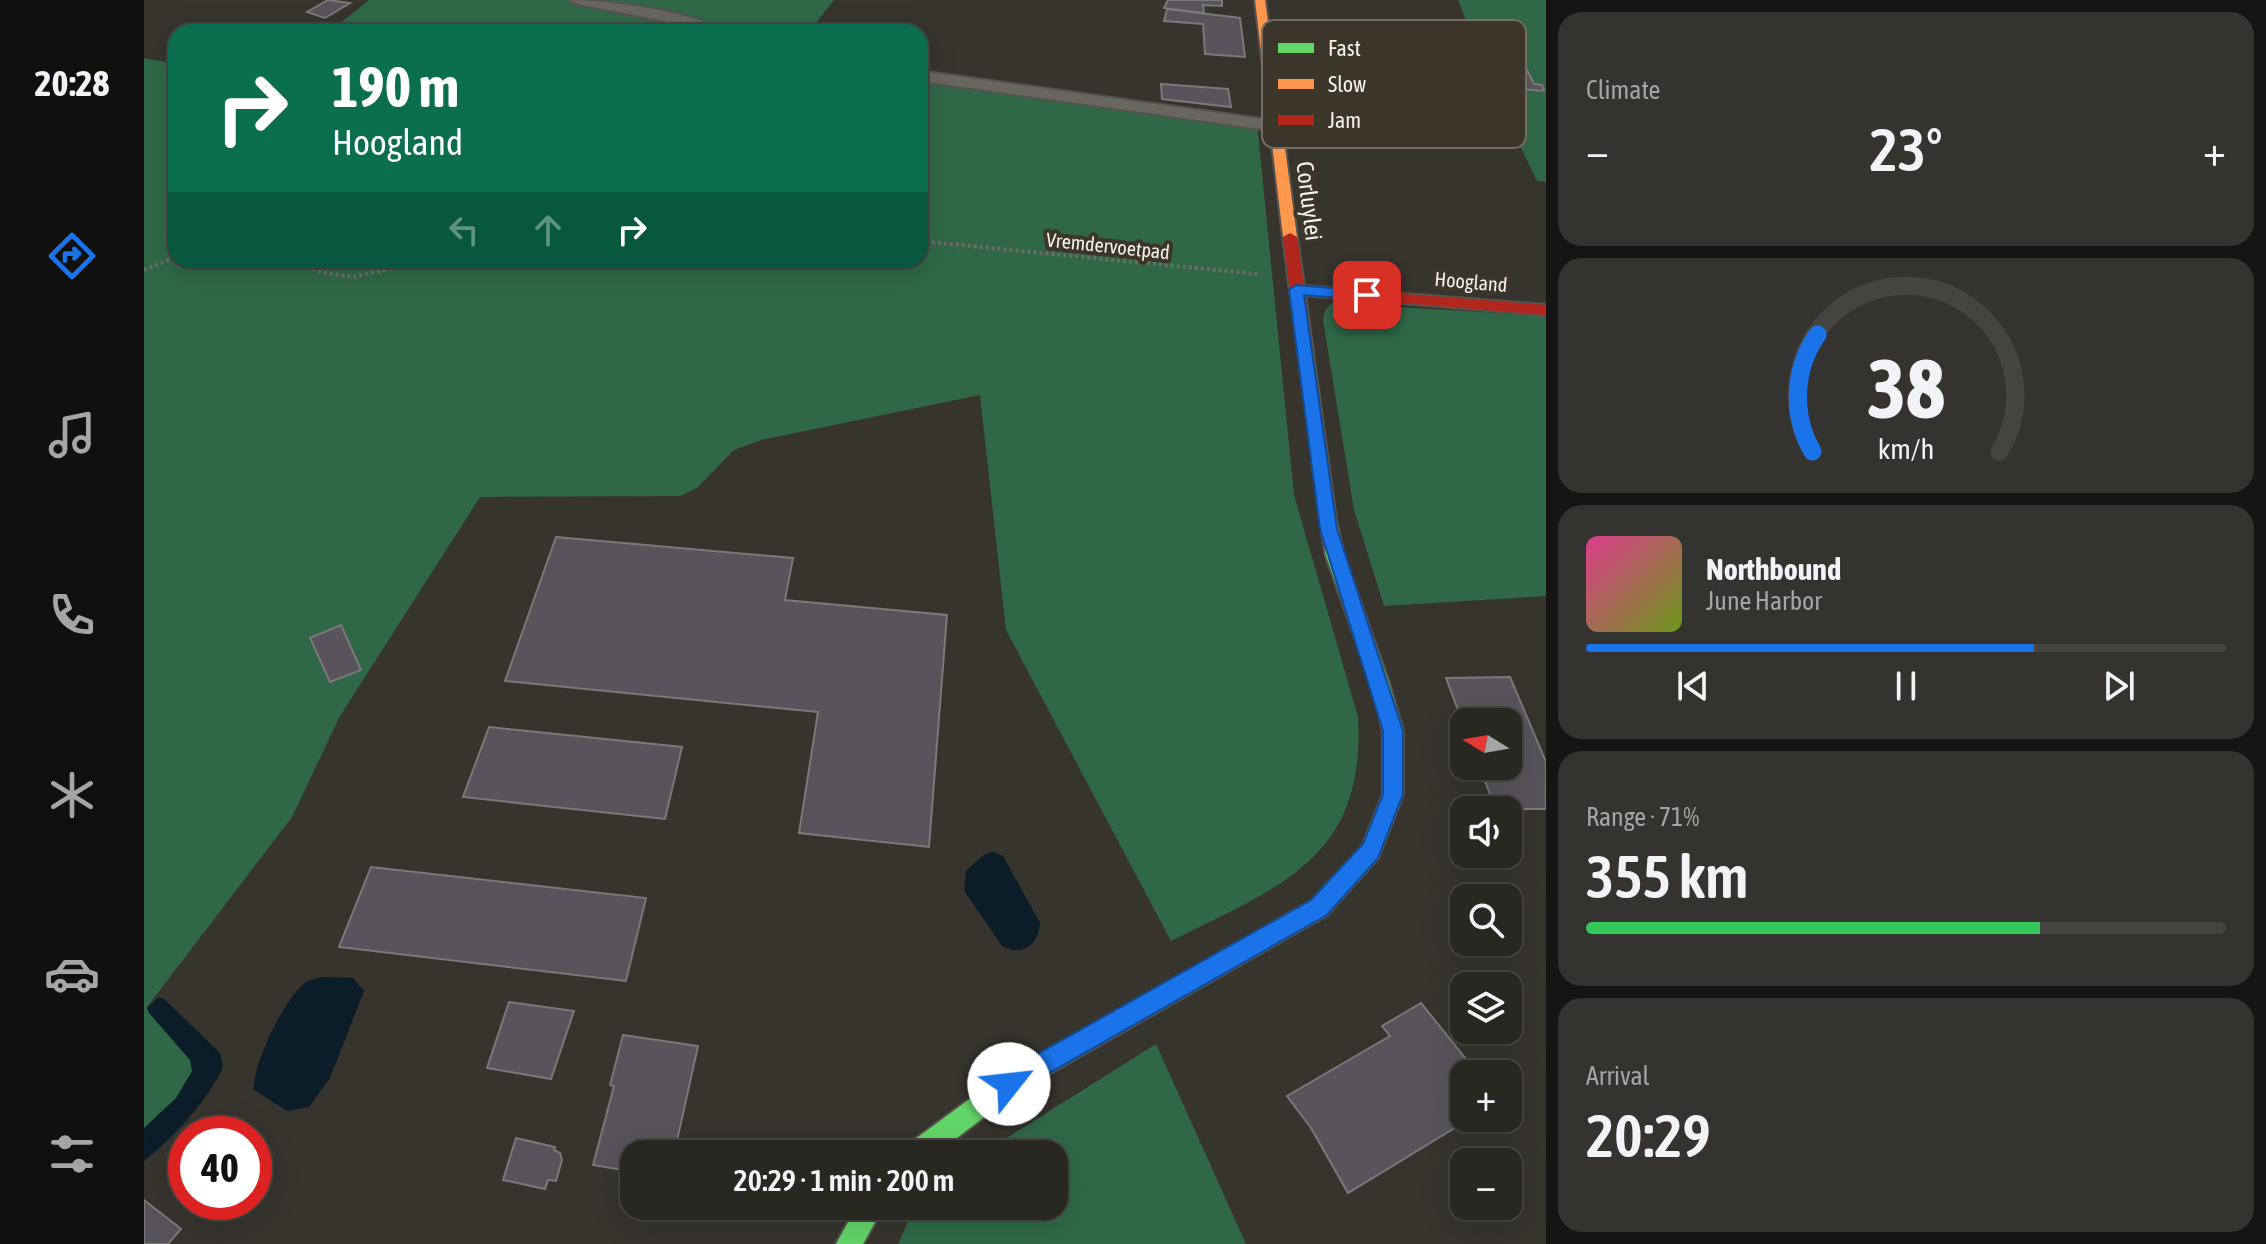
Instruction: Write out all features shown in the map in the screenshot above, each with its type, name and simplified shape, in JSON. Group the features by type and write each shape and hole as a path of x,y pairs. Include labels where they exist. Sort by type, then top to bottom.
{"street":[{"name":"Corluylei","path":"1260,0 1262,20"},
{"name":"Corluylei","path":"935,1140 1009,1084 1319,908 1371,851 1393,794 1393,731 1328,529 1278,148"},
{"name":"Hoogland","path":"1295,284 1546,310"},
{"path":"849,1244 863,1220"}],"lane":[{"path":"577,0 689,24"},
{"path":"928,77 1262,124"}],"path":[{"name":"Vremdervoetpad","path":"928,242 1295,284"},
{"path":"144,270 168,260"},
{"path":"311,268 353,277 395,268"}],"green space":[{"path":"369,0 834,0 815,24 339,24"},
{"path":"1458,0 1546,0 1546,182 1537,181 1521,148 1526,148 1526,20 1466,20"},
{"path":"144,58 168,62 168,268 928,268 928,77 1257,123 1294,495 1358,717 1357,765 1347,804 1331,836 1308,862 1247,903 1171,941 1006,630 980,395 761,440 734,450 697,488 680,496 480,497 340,716 292,817 147,1007 214,1074 174,1116 168,1116 168,1123 144,1148"},
{"path":"1332,303 1546,316 1546,596 1384,606 1354,510 1323,320 1325,310"},
{"path":"1156,1044 1246,1244 898,1244 909,1220 1068,1220 1068,1140 1003,1140"}],"water":[{"path":"993,852 1003,856 1040,923 1033,943 1023,949 1002,946 964,888 966,871 982,856"},
{"path":"353,978 364,991 330,1078 309,1107 287,1111 254,1090 258,1065 271,1032 298,990 312,979"},
{"path":"158,998 163,998 220,1053 223,1067 209,1092 190,1116 168,1116 168,1139 144,1161 144,1128 176,1098 192,1071 190,1060 147,1008"}],"building":[{"path":"328,0 350,3 325,18 307,12"},
{"path":"1168,0 1222,0 1222,6 1203,5 1204,13 1164,8"},
{"path":"1167,9 1240,18 1245,57 1205,54 1203,24 1164,21"},
{"path":"1526,68 1534,84 1542,85 1544,91 1526,90"},
{"path":"1161,84 1228,89 1231,107 1162,99"},
{"path":"556,537 793,558 785,600 947,615 929,847 799,833 818,712 505,681"},
{"path":"341,625 361,670 330,682 310,638"},
{"path":"1510,677 1546,762 1546,809 1522,809 1522,796 1491,796 1485,780 1522,780 1522,708 1457,708 1446,678"},
{"path":"489,727 682,747 665,819 463,797"},
{"path":"371,867 646,898 626,981 339,947"},
{"path":"509,1002 574,1011 551,1079 487,1068"},
{"path":"1421,1003 1450,1039 1450,1044 1454,1044 1467,1060 1450,1060 1450,1131 1348,1193 1311,1128 1287,1096 1390,1036 1382,1026"},
{"path":"623,1035 698,1046 677,1140 620,1140 620,1170 593,1165 614,1086 610,1085"},
{"path":"516,1138 555,1147 562,1160 556,1181 548,1180 545,1189 503,1180"},
{"path":"144,1200 181,1229 168,1244 144,1244"}],"traffic: fast":[{"path":"935,1140 1009,1084 1319,908 1371,851 1393,794 1393,731 1380,683 1335,556 1328,520"},
{"path":"849,1244 863,1220"}],"traffic: slow":[{"path":"1260,0 1263,20"},
{"path":"1279,148 1290,237"}],"traffic: jam":[{"path":"1290,237 1328,520"},
{"path":"1296,290 1546,310"}],"route":[{"path":"1009,1084 1319,908 1371,851 1393,794 1393,731 1328,529 1296,290 1367,295"}]}
